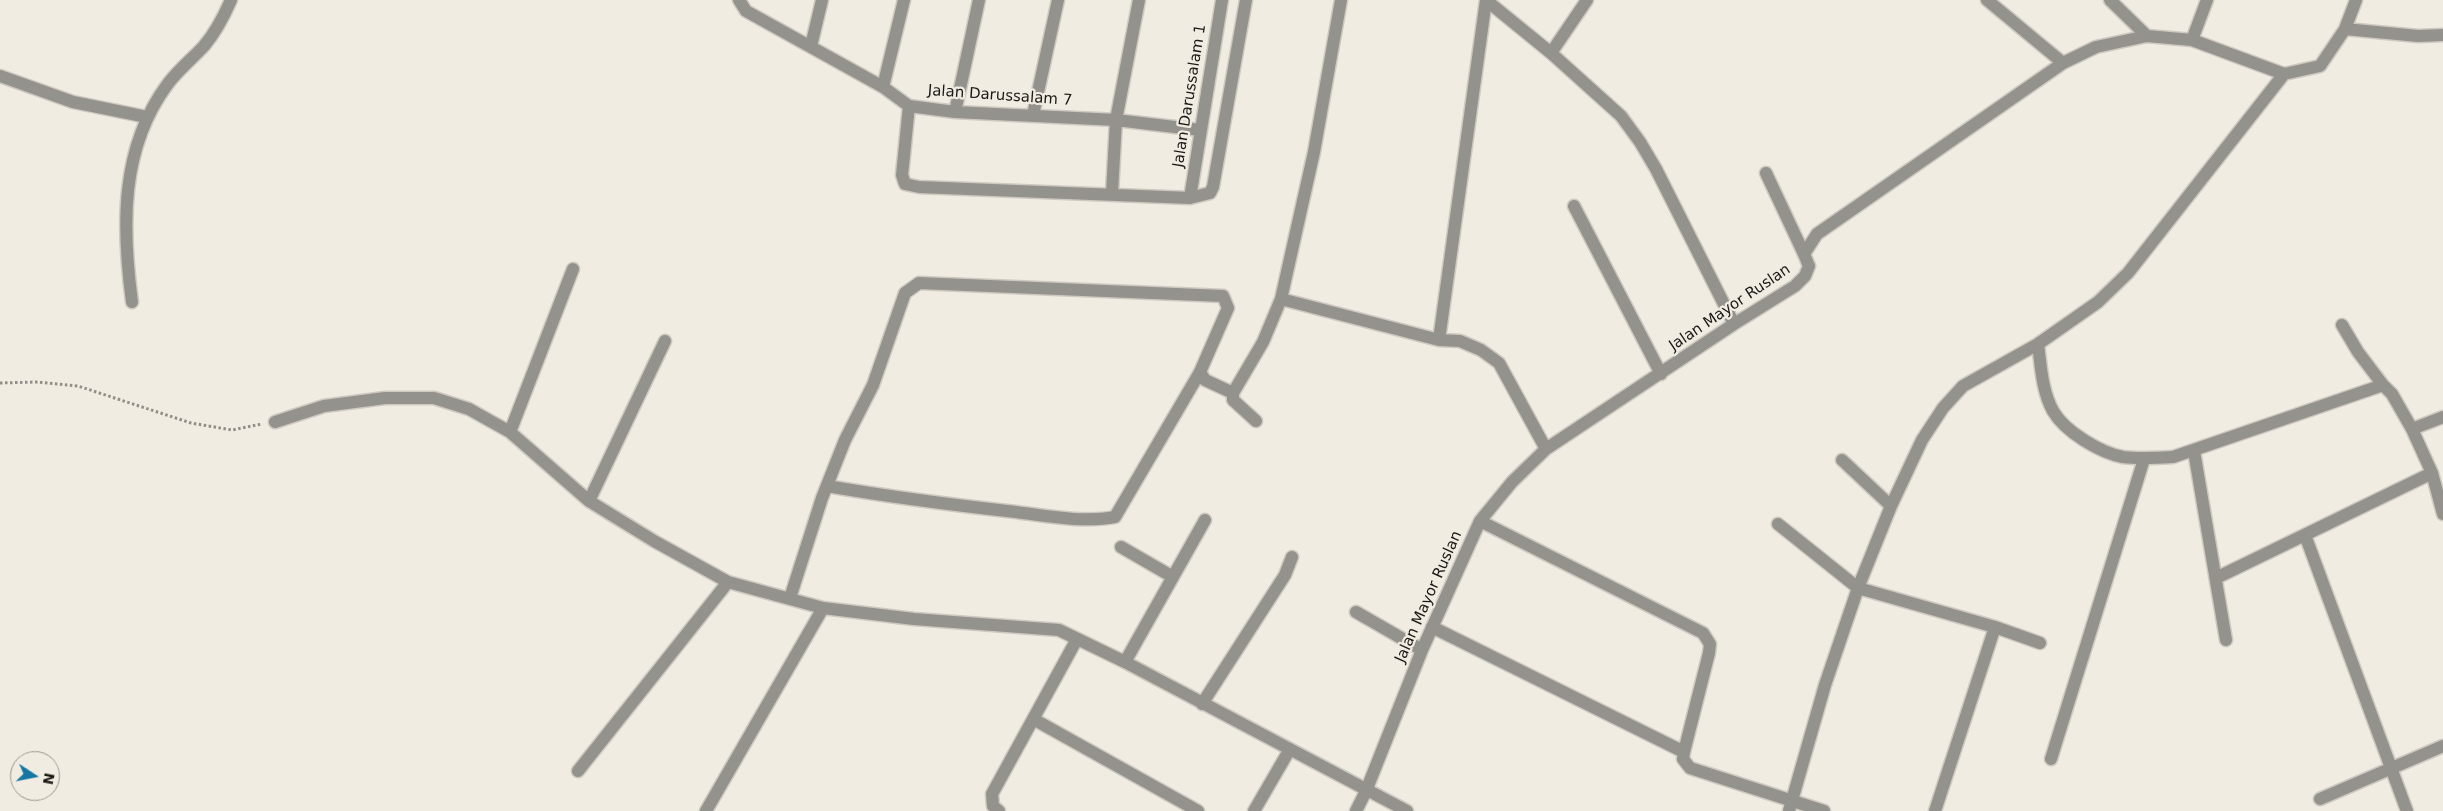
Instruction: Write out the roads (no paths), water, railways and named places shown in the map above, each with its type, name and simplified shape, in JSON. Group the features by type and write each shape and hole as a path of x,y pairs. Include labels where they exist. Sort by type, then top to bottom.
{"street":[{"path":"132,302 126,258 126,198 129,169 147,117 168,84 205,44 231,0"},
{"name":"Jalan Darussalam 7","path":"740,0 746,11 883,87 910,106 955,112 1116,120 1200,130"},
{"path":"811,46 822,0"},
{"path":"883,87 904,0"},
{"path":"955,112 979,0"},
{"path":"1033,115 1058,0"},
{"path":"1112,193 1116,120 1139,0"},
{"name":"Jalan Darussalam 1","path":"1190,198 1222,0"},
{"path":"910,106 902,175 905,184 919,187 1112,193 1190,198 1210,193 1213,187 1246,0"},
{"path":"1256,421 1233,400 1233,393 1263,342 1281,299 1314,152 1341,0"},
{"path":"1439,340 1486,0"},
{"path":"1486,0 1551,53 1621,116 1640,142 1734,324"},
{"path":"1551,53 1587,0"},
{"path":"1987,0 2062,63"},
{"path":"2110,0 2147,36"},
{"path":"2192,40 2207,0"},
{"path":"1790,805 1825,685 1858,588 1891,506 1922,440 1943,408 1963,386 2038,344 2098,302 2128,273 2284,74 2320,66 2345,29 2356,0"},
{"path":"2345,29 2418,36 2443,35"},
{"name":"Jalan Mayor Ruslan","path":"1356,811 1366,791 1422,650 1480,522 1512,482 1546,449 1734,324 1795,286 1806,276 1810,266 1804,254 1817,234 1829,224 2062,63 2096,47 2147,36 2192,40 2284,74"},
{"path":"0,76 73,102 147,117"},
{"path":"1766,173 1804,254"},
{"path":"1574,206 1661,374"},
{"path":"510,432 573,268"},
{"path":"790,598 827,486 845,440 872,384 904,293 919,283 1223,296 1228,308 1200,372 1115,517 1101,520 1066,518 920,501 827,486"},
{"path":"1281,299 1439,340 1460,341 1481,350 1499,363 1546,449"},
{"path":"2342,325 2358,352 2392,394 2412,429 2432,473 2443,514"},
{"path":"589,501 665,340"},
{"path":"2038,344 2043,384 2053,412 2070,431 2099,447 2121,456 2144,459 2173,457 2194,451 2383,385"},
{"path":"1200,372 1205,380 1233,393"},
{"path":"275,422 324,406 385,398 434,398 469,409 510,432 589,501 654,541 728,582 823,608 914,619 1059,630 1125,662 1407,811"},
{"path":"2412,429 2443,417"},
{"path":"2194,451 2226,640"},
{"path":"2051,759 2144,459"},
{"path":"1842,460 1891,506"},
{"path":"2216,578 2432,473"},
{"path":"1125,662 1204,520"},
{"path":"1480,522 1703,633 1710,644 1710,653 1683,758 1690,768 1790,805 1824,811"},
{"path":"1778,524 1858,588 1995,627 2040,643"},
{"path":"2305,535 2390,770 2407,811"},
{"path":"1121,547 1173,577"},
{"path":"1202,704 1285,575 1292,557"},
{"path":"578,771 728,582"},
{"path":"706,811 823,608"},
{"path":"1356,612 1422,650"},
{"path":"1432,627 1684,752"},
{"path":"1935,811 1995,627"},
{"path":"999,811 993,806 992,794 1035,720 1077,640"},
{"path":"1035,720 1198,811"},
{"path":"2320,799 2443,746"},
{"path":"1254,811 1290,749"}]}
